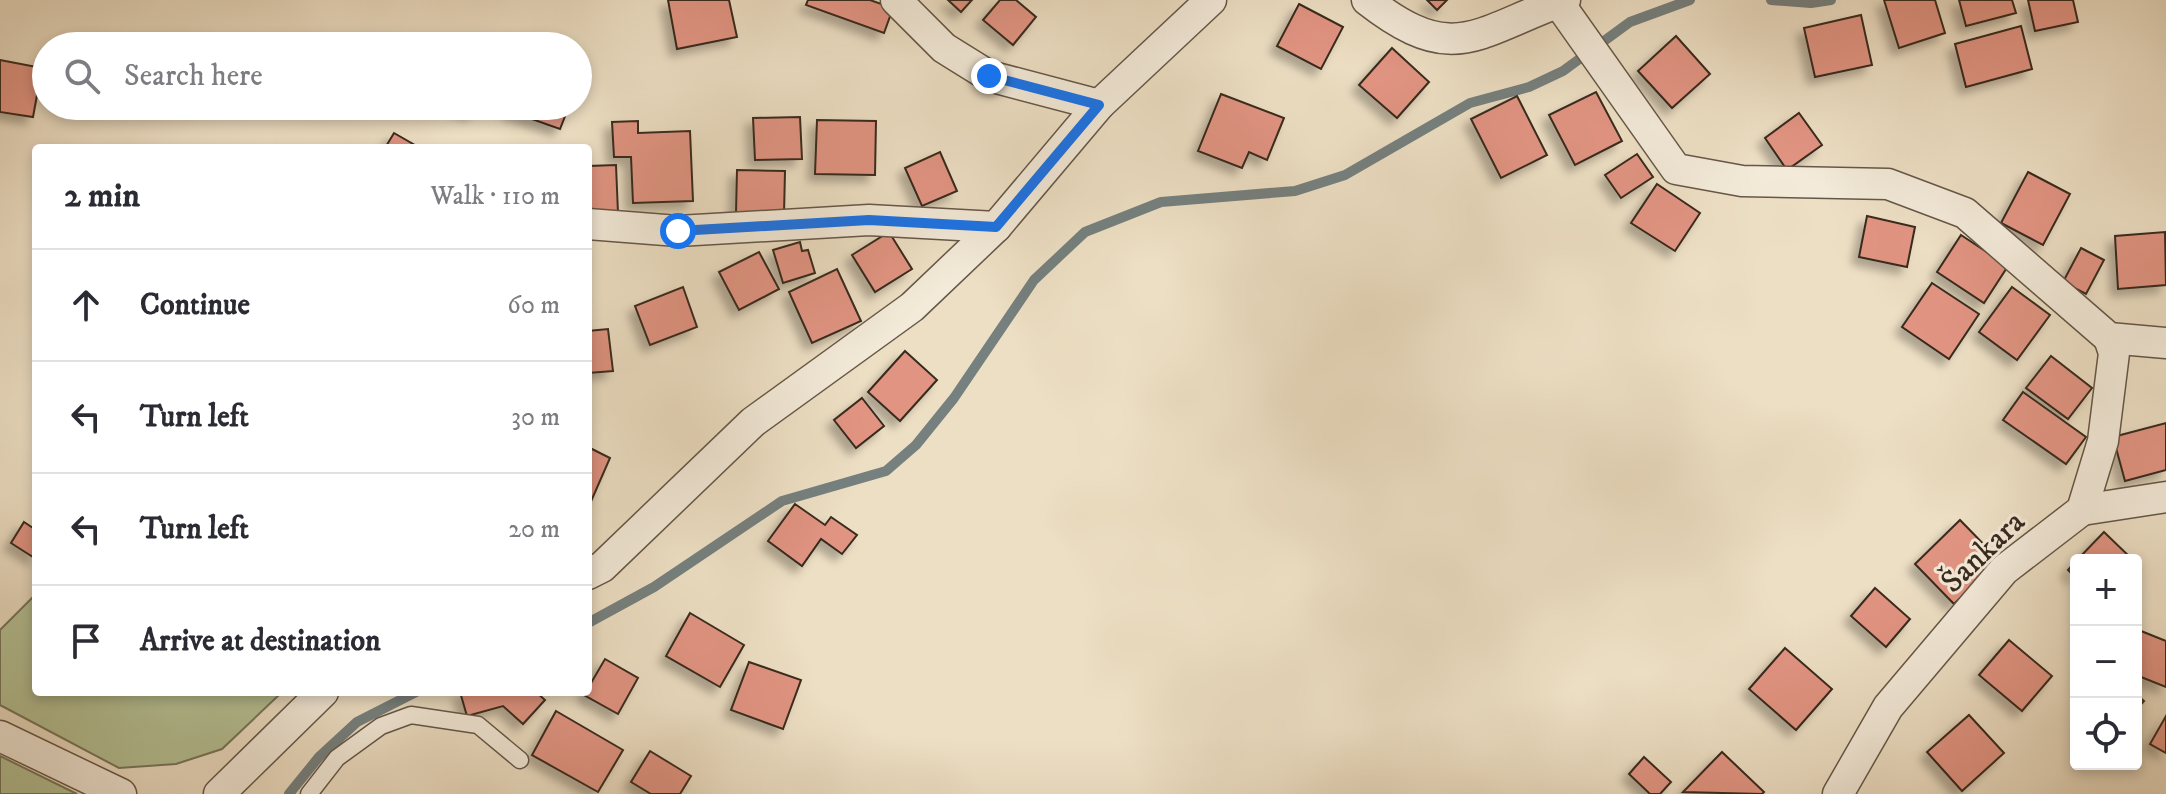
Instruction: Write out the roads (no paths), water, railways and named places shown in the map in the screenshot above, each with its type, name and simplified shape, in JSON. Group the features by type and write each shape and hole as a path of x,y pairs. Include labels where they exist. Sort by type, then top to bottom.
{"street":[{"path":"896,0 944,48 989,76 1099,105"},
{"path":"592,572 602,567 753,422 912,307 996,227 1099,105 1211,0"},
{"path":"1367,0 1393,20 1440,41 1494,29 1562,1 1582,40 1676,169 1742,181 1888,184 1965,213 2109,338 2114,353 2103,441 2082,510 2166,497"},
{"path":"592,224 678,231 869,220 996,227"},
{"path":"2109,338 2166,343"},
{"name":"Šankara","path":"1838,794 1888,707 2004,570 2082,510"},
{"path":"219,794 319,696"},
{"path":"0,736 121,794"}],"lane":[{"path":"309,794 337,758 381,726 411,715 478,725 520,760"}],"waterway":[{"path":"592,621 654,587 782,501 886,471 916,445 954,398 1034,280 1085,232 1161,202 1295,191 1345,175 1470,103 1529,87 1563,71 1630,22 1690,0"},
{"path":"1771,0 1811,3 1831,0"},
{"path":"289,794 319,757 357,722 408,696"}]}
